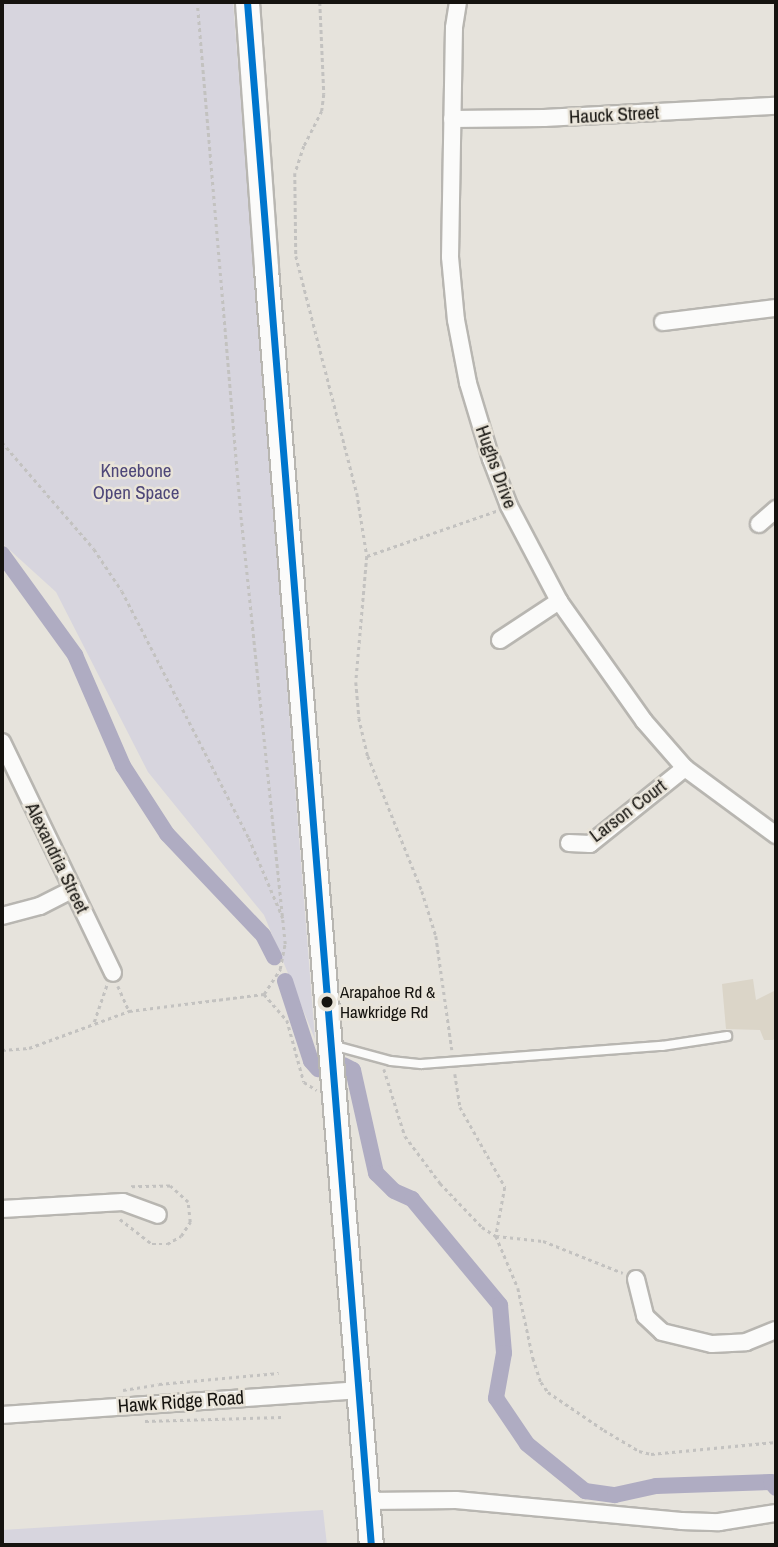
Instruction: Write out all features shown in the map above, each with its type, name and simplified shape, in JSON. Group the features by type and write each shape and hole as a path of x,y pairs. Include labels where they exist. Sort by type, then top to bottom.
{"main road":[{"path":"247,2 266,269 332,1045 371,1545"}],"street":[{"name":"Hughs Drive","path":"458,2 453,28 450,257 456,320 468,383 509,506 559,601 644,721 685,768 776,835"},
{"name":"Hauck Street","path":"452,119 544,118 776,106"},
{"path":"663,322 776,308"},
{"path":"759,524 776,509"},
{"path":"500,640 559,601"},
{"name":"Alexandria Street","path":"2,742 113,973"},
{"name":"Larson Court","path":"569,842 590,844 685,768"},
{"path":"2,916 40,906 71,890"},
{"path":"2,1209 123,1202 158,1215"},
{"path":"636,1279 645,1316 662,1332 712,1344 746,1342 776,1330"},
{"name":"Hawk Ridge Road","path":"2,1415 360,1390"},
{"path":"368,1501 456,1500 681,1521 742,1520 776,1513"}],"lane":[{"path":"332,1045 373,1056 421,1064 662,1046 727,1036"}],"path":[{"path":"197,2 241,520 284,922 285,944 280,969 264,994"},
{"path":"320,2 324,94 322,111 304,146 295,173 296,256 357,493 367,556 356,682 359,718 368,756 422,891 436,936 460,1107 505,1187 496,1236 518,1287 541,1382 557,1401 639,1451 651,1454 776,1442"},
{"path":"2,442 94,549 122,591 250,838 284,922"},
{"path":"367,556 509,506"},
{"path":"113,973 129,1011"},
{"path":"94,1023 113,973"},
{"path":"2,1050 29,1048 129,1011 264,994"},
{"path":"264,994 288,1020 304,1082 312,1090 323,1090"},
{"path":"373,1056 384,1069 405,1136 421,1160 482,1227 496,1236 543,1241 636,1279"},
{"path":"118,1391 159,1384 278,1373"}],"shaded area":[{"path":"753,979 756,1000 776,990 776,1037 773,1040 764,1040 760,1030 726,1029 722,984"}],"green space":[{"name":"Kneebone Open Space","path":"2,2 233,2 315,1039 264,915 148,772 56,592 2,543"},
{"path":"323,1510 327,1545 2,1545 2,1530"}],"waterway":[{"path":"2,554 75,655 123,766 167,834 263,935 274,957"},
{"path":"285,981 311,1061 318,1069"},
{"path":"343,1065 353,1070 376,1173 394,1191 412,1199 500,1305 504,1353 496,1398 527,1444 585,1491 615,1495 656,1486 771,1482 776,1488"}],"transit line":[{"path":"247,2 371,1545"}],"place":[{"name":"Arapahoe Rd & Hawkridge Rd","path":"327,1002"}]}
